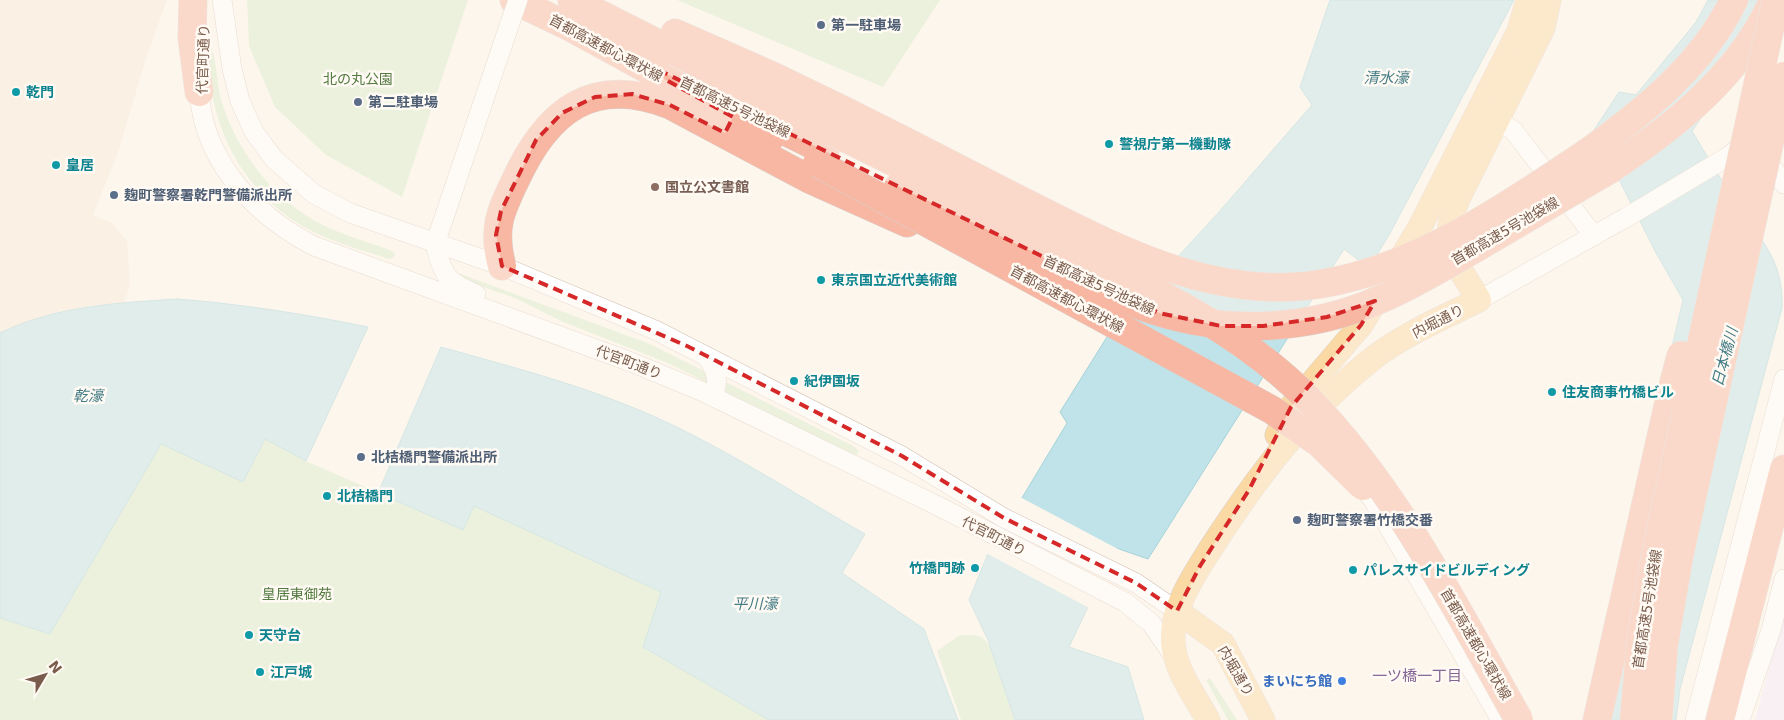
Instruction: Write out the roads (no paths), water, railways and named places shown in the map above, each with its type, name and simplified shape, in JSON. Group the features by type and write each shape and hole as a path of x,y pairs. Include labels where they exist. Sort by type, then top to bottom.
{"highway":[{"path":"193,0 192,38 199,92"},
{"name":"首都高速都心環状線","path":"572,0 825,147 992,258 1272,410 1319,444 1364,487 1401,534 1509,720"},
{"name":"首都高速5号池袋線","path":"590,0 702,44 825,147 1090,235 1159,265 1191,276 1243,286 1289,288 1311,286 1379,269 1433,245 1517,198 1627,124 1672,84 1704,47 1734,0"},
{"name":"首都高速5号池袋線","path":"572,28 825,147 1100,287 1159,313 1179,319 1221,326 1263,326 1302,322 1354,310 1404,289 1577,189 1640,150 1674,123 1716,85 1755,33 1775,0"},
{"name":"首都高速5号池袋線","path":"1634,720 1640,647 1656,552 1775,0"},
{"name":"首都高速都心環状線","path":"512,11 572,28"},
{"path":"1597,720 1670,397 1726,174 1763,57"},
{"name":"首都高速5号池袋線","path":"1658,720 1664,644 1679,557 1784,76"},
{"path":"502,266 497,248 497,222 527,156 536,140 562,113 595,97 632,94 825,147"},
{"name":"首都高速都心環状線","path":"825,147 1152,289 1234,338 1284,377 1328,420 1385,491 1424,554 1519,720"},
{"path":"1720,720 1784,469"}],"main road":[{"name":"内堀通り","path":"1208,720 1175,660 1172,640 1177,611 1200,566 1298,414 1361,325 1420,227 1519,31 1528,0"},
{"name":"内堀通り","path":"1298,414 1411,333 1479,300 1450,251 1448,226 1458,200 1543,28 1548,0"},
{"name":"内堀通り","path":"1177,611 1223,644 1263,720"}],"street":[{"name":"代官町通り","path":"206,0 199,92 205,122 214,149 229,177 270,220 314,246 631,362 713,397 936,505 1125,602 1151,623 1175,660"},
{"name":"代官町通り","path":"222,0 232,69 240,102 254,132 274,159 321,198 350,213 502,266 654,330 902,456 1004,518 1136,583 1177,611"},
{"path":"518,0 512,11 435,244 441,268 448,279 458,287 499,303 553,333"},
{"path":"1479,300 1627,217 1729,156 1750,138 1784,89"},
{"path":"1498,122 1513,130 1594,236"},
{"path":"1750,138 1784,184"},
{"path":"706,356 716,370 718,385 713,397"},
{"path":"1695,720 1783,385"},
{"path":"1298,414 1344,464 1373,500 1502,720"},
{"path":"1740,720 1771,630 1784,579"}],"water":[{"name":"清水濠","path":"1330,0 1514,0 1389,235 1369,268 1344,249 1148,559 1116,548 1069,647 1128,667 1144,720 1015,720 988,640 969,600 987,556 1067,423 1060,412 1112,329 1219,212 1312,105 1300,87"},
{"name":"日本橋川","path":"1708,0 1782,0 1692,131 1728,191 1768,250 1779,276 1782,291 1782,308 1680,689 1676,720 1586,720 1594,677 1683,300 1655,251 1594,130 1619,92 1636,95 1696,22"},
{"name":"乾濠","path":"177,299 273,310 368,327 306,461 265,439 243,482 161,444 50,634 0,618 0,333 21,324 65,311 109,304"},
{"name":"平川濠","path":"441,347 566,383 639,410 697,437 865,534 842,573 924,629 958,720 769,720 643,647 661,592 474,506 463,530 378,493"}],"place":[{"name":"第一駐車場","path":"821,25"},
{"name":"乾門","path":"16,92"},
{"name":"第二駐車場","path":"358,102"},
{"name":"警視庁第一機動隊","path":"1109,144"},
{"name":"皇居","path":"56,165"},
{"name":"国立公文書館","path":"655,187"},
{"name":"麹町警察署乾門警備派出所","path":"114,195"},
{"name":"東京国立近代美術館","path":"821,280"},
{"name":"紀伊国坂","path":"794,381"},
{"name":"住友商事竹橋ビル","path":"1552,392"},
{"name":"北桔橋門警備派出所","path":"361,457"},
{"name":"北桔橋門","path":"327,496"},
{"name":"麹町警察署竹橋交番","path":"1297,520"},
{"name":"竹橋門跡","path":"975,568"},
{"name":"パレスサイドビルディング","path":"1353,570"},
{"name":"天守台","path":"249,635"},
{"name":"江戸城","path":"260,672"},
{"name":"まいにち館","path":"1342,681"}],"district":[{"name":"一ツ橋一丁目","path":"1417,676"}],"park label":[{"name":"北の丸公園","path":"358,79"},
{"name":"皇居東御苑","path":"297,594"}]}
